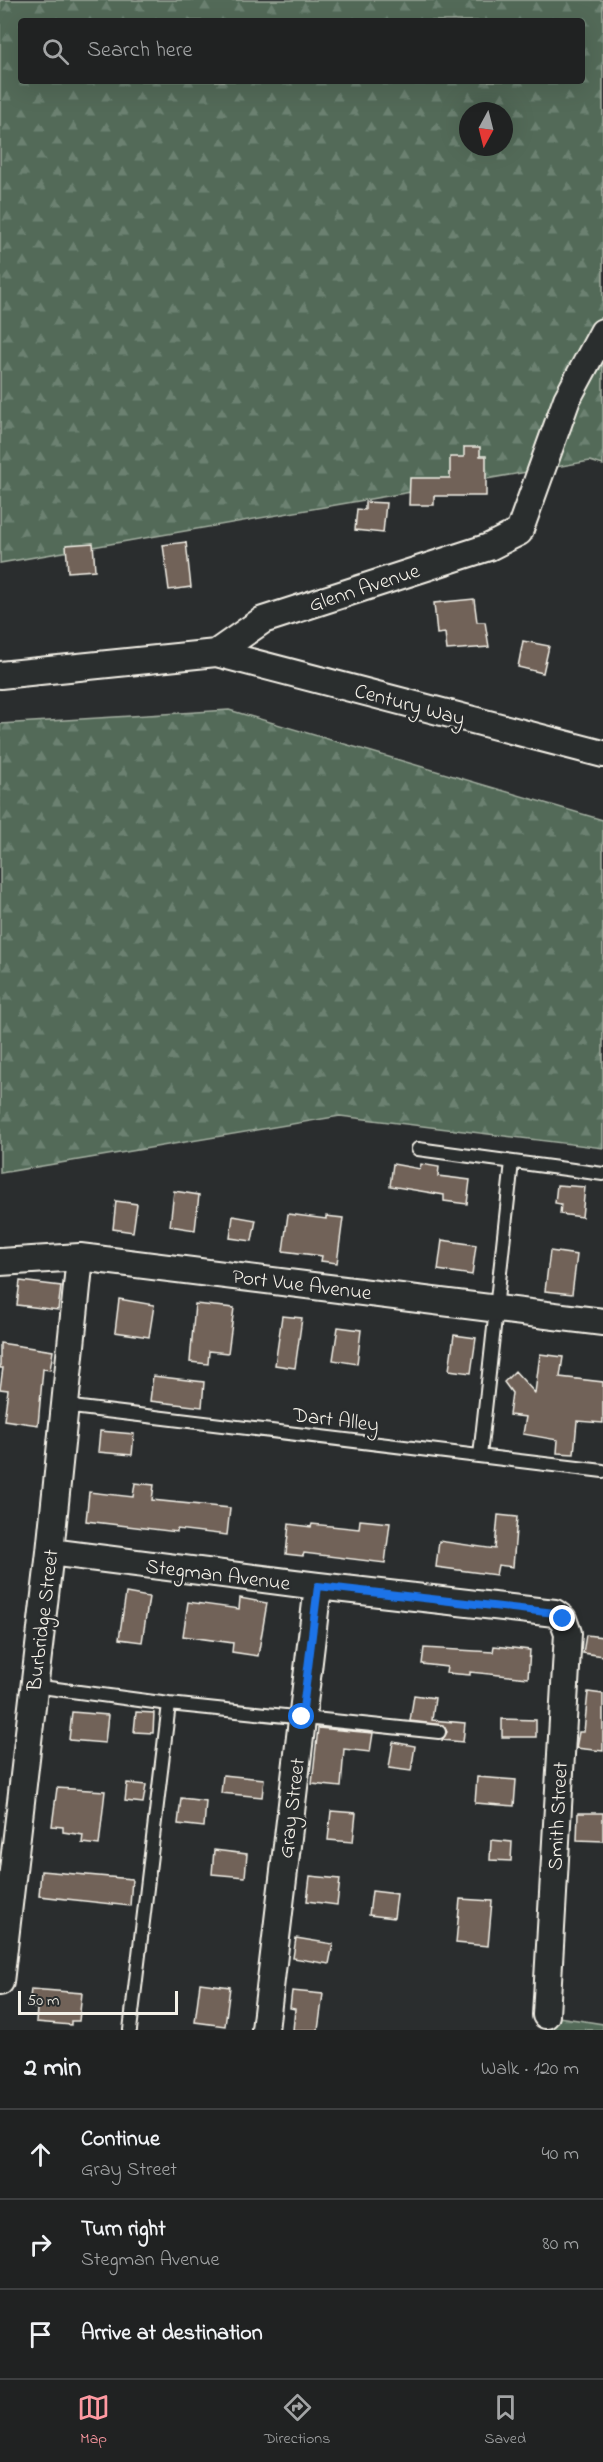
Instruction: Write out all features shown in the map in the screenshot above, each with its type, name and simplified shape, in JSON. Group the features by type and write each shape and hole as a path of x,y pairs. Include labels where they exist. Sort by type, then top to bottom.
{"street":[{"name":"Glenn Avenue","path":"0,675 216,653 263,620 489,547 519,532 567,399 603,332"},
{"name":"Century Way","path":"216,653 603,754"},
{"name":"Port Vue Avenue","path":"0,1262 80,1257 603,1322"},
{"name":"Burbridge Street","path":"0,1983 50,1552 80,1257"},
{"name":"Stegman Avenue","path":"50,1552 555,1613 563,1619"},
{"name":"Gray Street","path":"265,2030 318,1586"},
{"name":"Smith Street","path":"546,2014 568,1633 563,1619"}],"lane":[{"path":"418,1149 603,1173"},
{"path":"480,1456 512,1162"},
{"name":"Dart Alley","path":"64,1406 603,1471"},
{"path":"34,1686 169,1704 439,1732"},
{"path":"130,2030 169,1704"}],"green space":[{"path":"0,0 603,0 603,465 590,461 0,563"},
{"path":"229,710 603,820 603,1148 340,1116 0,1173 0,724"},
{"path":"546,2015 603,2024 603,2030 545,2030"}],"building":[{"path":"464,447 480,447 480,456 486,456 486,496 434,496 434,505 409,505 410,478 450,478 450,457 464,457"},
{"path":"365,502 386,503 383,533 355,530 357,509 365,510"},
{"path":"186,542 191,587 169,590 163,545"},
{"path":"93,543 95,570 68,572 66,545"},
{"path":"474,599 477,622 485,622 489,647 447,650 445,633 437,634 434,603"},
{"path":"523,641 549,646 543,673 518,667"},
{"path":"393,1164 420,1169 421,1164 439,1167 438,1176 470,1180 467,1204 444,1201 444,1195 390,1186"},
{"path":"557,1185 585,1187 582,1217 560,1214 561,1204 555,1203"},
{"path":"174,1191 199,1195 195,1230 170,1226"},
{"path":"116,1201 137,1204 133,1232 113,1229"},
{"path":"288,1214 326,1219 326,1216 343,1218 337,1263 321,1261 322,1256 283,1251"},
{"path":"233,1216 256,1220 252,1241 230,1238"},
{"path":"442,1240 476,1245 472,1275 438,1270"},
{"path":"550,1251 577,1255 572,1294 545,1291"},
{"path":"20,1281 61,1286 58,1310 17,1305"},
{"path":"119,1299 154,1305 149,1337 115,1332"},
{"path":"195,1304 234,1308 228,1353 209,1351 208,1364 190,1362"},
{"path":"282,1316 302,1318 295,1368 275,1365"},
{"path":"338,1327 361,1330 357,1364 333,1360"},
{"path":"454,1335 476,1338 471,1373 449,1370"},
{"path":"0,1343 53,1351 50,1370 43,1369 38,1425 4,1420 8,1390 0,1389 3,1368 0,1368"},
{"path":"540,1354 563,1357 560,1377 603,1382 603,1423 577,1421 574,1454 557,1453 558,1440 523,1434 526,1417 509,1415 512,1393 504,1382 515,1371 535,1393"},
{"path":"153,1376 204,1382 202,1407 150,1401"},
{"path":"100,1431 134,1434 132,1455 98,1452"},
{"path":"135,1483 154,1485 152,1500 230,1508 227,1535 177,1529 177,1532 86,1521 89,1492 133,1497"},
{"path":"498,1515 517,1517 513,1567 498,1565 496,1575 436,1567 439,1541 495,1549"},
{"path":"360,1520 390,1523 385,1563 304,1553 303,1556 286,1554 289,1524 359,1529"},
{"path":"126,1593 149,1597 142,1642 119,1639"},
{"path":"240,1598 267,1603 258,1656 232,1652 233,1643 183,1636 188,1602 239,1609"},
{"path":"586,1635 603,1637 603,1656 583,1653"},
{"path":"494,1646 530,1650 528,1678 470,1672 470,1675 446,1673 447,1667 422,1664 424,1648 493,1652"},
{"path":"588,1692 603,1694 603,1751 576,1748 579,1732 584,1732"},
{"path":"414,1695 435,1698 432,1720 465,1723 463,1742 442,1740 447,1732 443,1725 410,1721"},
{"path":"72,1712 108,1715 105,1743 69,1740"},
{"path":"136,1712 154,1713 153,1733 134,1732"},
{"path":"502,1719 536,1720 536,1737 502,1737"},
{"path":"318,1728 373,1733 370,1752 344,1749 341,1787 312,1784"},
{"path":"393,1742 415,1746 411,1771 389,1768"},
{"path":"223,1775 264,1779 262,1797 221,1793"},
{"path":"477,1777 516,1780 514,1806 475,1803"},
{"path":"127,1783 146,1785 143,1803 125,1801"},
{"path":"57,1788 105,1791 99,1845 82,1843 83,1835 63,1832 63,1827 52,1826"},
{"path":"181,1798 206,1801 204,1827 178,1824"},
{"path":"331,1811 356,1813 353,1842 328,1840"},
{"path":"578,1813 603,1813 603,1841 577,1840"},
{"path":"491,1840 512,1842 511,1861 490,1860"},
{"path":"214,1850 247,1854 245,1877 212,1874"},
{"path":"41,1871 132,1879 130,1906 39,1896"},
{"path":"310,1876 340,1879 337,1905 307,1901"},
{"path":"372,1891 397,1894 394,1918 369,1915"},
{"path":"460,1899 492,1901 488,1946 456,1943"},
{"path":"296,1938 333,1944 329,1964 293,1958"},
{"path":"200,1983 230,1987 225,2026 195,2022"},
{"path":"31,1989 82,1993 79,2021 71,2021 71,2025 36,2022 37,2008 29,2007"},
{"path":"292,1991 323,1994 318,2030 293,2030 295,2009 290,2008"}],"route":[{"path":"302,1717 318,1586 555,1613 563,1619"}]}
